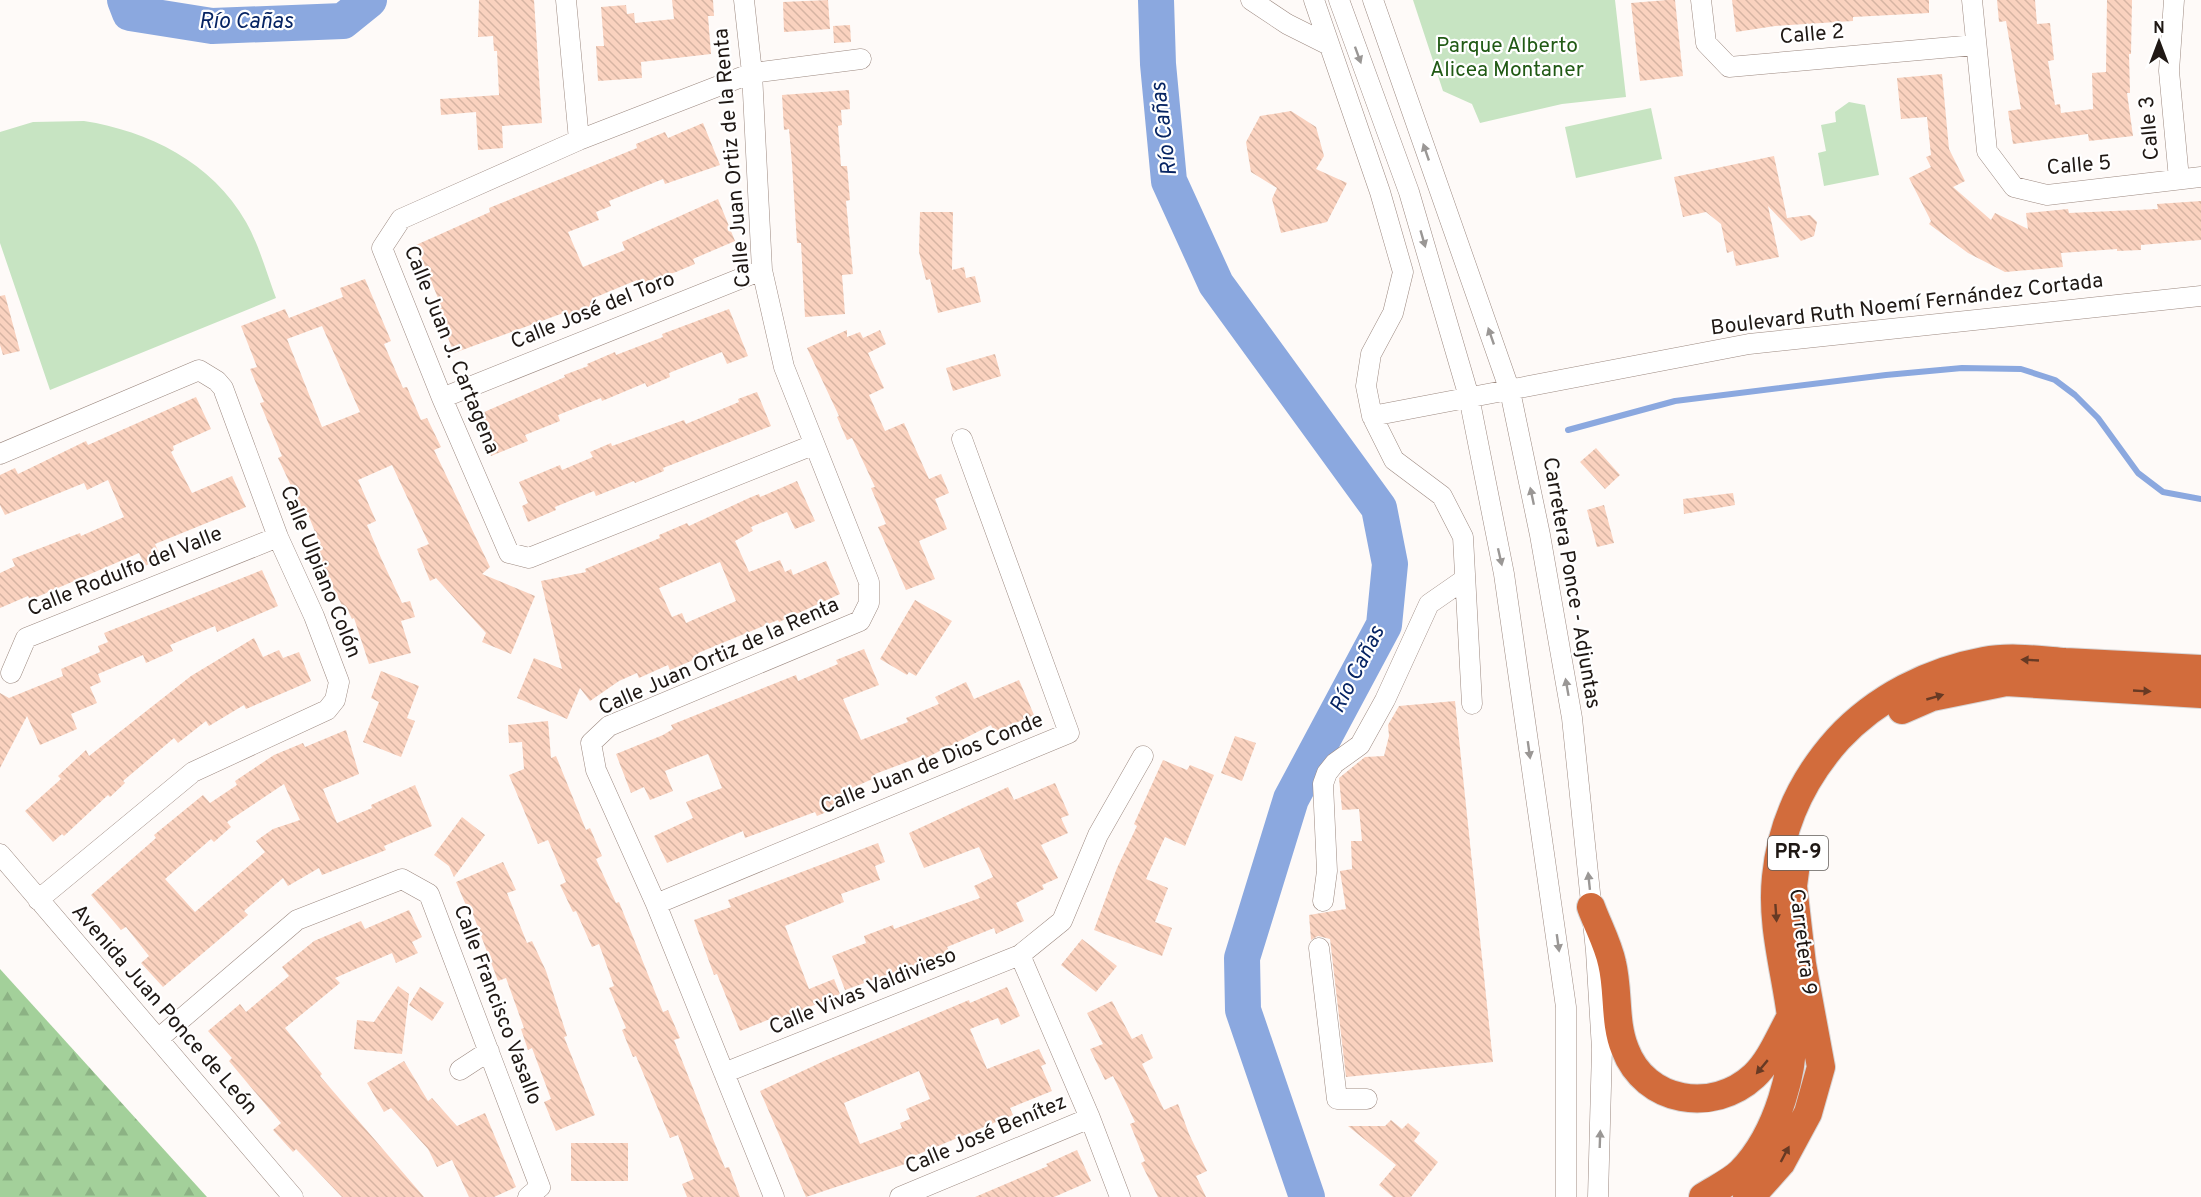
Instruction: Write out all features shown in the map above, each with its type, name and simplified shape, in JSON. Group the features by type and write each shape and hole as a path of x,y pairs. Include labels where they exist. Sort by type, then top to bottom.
{"highway":[{"path":"1703,1197 1741,1172 1767,1133 1782,1097 1791,1064 1793,1041 1791,1016 1776,914 1776,878 1781,843 1791,813 1803,786 1823,755 1848,729 1879,703 1908,686 1948,670 1985,661 2020,659 2086,675"},
{"name":"PR-9","path":"2086,675 2201,669"},
{"name":"PR-9","path":"2086,675 2201,694"},
{"name":"Carretera 9","path":"1751,1195 1780,1163 1808,1113 1821,1067 1802,963 1793,886 1800,835 1821,788 1848,747 1898,712 1932,697 2006,682 2086,675"},
{"path":"1591,907 1612,963 1619,1027 1625,1050 1637,1070 1658,1089 1690,1100 1710,1099 1738,1088 1754,1076 1768,1059 1791,1016"}],"street":[{"path":"566,0 579,140"},
{"name":"Calle Juan Ortiz de la Renta","path":"744,0 752,73 762,270 784,367 869,582 869,603 860,621 609,726 591,743 597,770 656,904 774,1197"},
{"path":"1251,0 1287,24 1329,45"},
{"path":"1314,0 1380,192 1403,273 1393,313 1371,354 1366,386 1372,416 1394,460 1442,496 1463,537 1472,704"},
{"path":"1339,0 1409,192 1469,397 1504,574 1566,1007 1566,1197"},
{"name":"Carretera Ponce - Adjuntas","path":"1373,0 1510,391 1540,535 1572,718 1591,907 1602,1049 1598,1197"},
{"name":"Calle 2","path":"1701,0 1706,43 1729,67 1975,45"},
{"name":"Calle 5","path":"1972,0 1987,151 2014,187 2047,195 2201,177"},
{"name":"Calle 3","path":"2174,0 2169,71 2179,179"},
{"name":"Calle Juan J. Cartagena","path":"813,445 529,558 509,553 442,398 382,248 401,219 579,140 752,73 861,59"},
{"name":"Calle José del Toro","path":"442,398 762,270"},
{"name":"Boulevard Ruth Noemí Fernández Cortada","path":"1372,416 1749,344 2201,296"},
{"name":"Calle Ulpiano Colón","path":"0,454 199,370 217,381 223,388 278,537 314,616 339,682 336,700 327,710 193,772 38,900"},
{"name":"Calle Juan de Dios Conde","path":"656,904 1069,733 962,439"},
{"name":"Calle Rodulfo del Valle","path":"11,674 26,638 278,537"},
{"path":"1323,901 1327,871 1323,784 1327,773 1360,745 1385,700 1429,604 1465,579"},
{"name":"Calle Vivas Valdivieso","path":"724,1073 1020,955 1062,921 1098,835 1143,756"},
{"name":"Avenida Juan Ponce de León","path":"0,854 293,1197"},
{"name":"Calle Francisco Vasallo","path":"158,1038 297,920 402,879 429,894 540,1187 528,1197"},
{"path":"1320,948 1337,1099 1367,1099"},
{"path":"1020,955 1090,1118 1120,1197"},
{"path":"460,1070 489,1051"},
{"name":"Calle José Benítez","path":"900,1197 1090,1118"}],"green space":[{"name":"Parque Alberto Alicea Montaner","path":"1413,0 1615,0 1626,97 1562,104 1480,123 1472,104 1443,91"},
{"path":"1849,102 1865,105 1879,175 1824,186 1818,153 1826,151 1821,125 1836,122 1835,112"},
{"path":"1651,108 1662,159 1576,178 1565,127"},
{"path":"84,121 132,133 154,142 197,166 215,182 232,201 251,231 276,298 50,390 0,243 0,132 33,122"},
{"path":"0,969 207,1197 0,1197"}],"building":[{"path":"479,0 534,0 542,123 502,126 503,148 478,150 476,112 441,115 440,99 499,95 497,51 494,51 493,36 478,37"},
{"path":"672,0 713,0 714,16 708,16 711,54 641,62 642,78 598,81 596,46 604,46 601,7 626,5 627,14 634,13 635,23 674,19"},
{"path":"828,0 830,29 784,32 783,2"},
{"path":"1675,0 1683,76 1640,81 1631,3"},
{"path":"1732,0 1929,0 1929,13 1853,17 1853,21 1775,26 1736,32"},
{"path":"1997,0 2035,0 2037,24 2050,23 2054,60 2048,61 2055,105 2060,104 2061,113 2093,109 2092,73 2106,72 2107,0 2132,0 2131,54 2129,54 2130,93 2127,93 2133,136 2089,141 2088,134 2013,144 2008,111 2021,109 2006,21 1999,22"},
{"path":"850,25 851,42 834,43 833,26"},
{"path":"1942,74 1949,149 1965,181 1953,187 1991,220 1995,213 2028,229 2026,213 2068,209 2069,213 2158,209 2157,204 2201,201 2201,240 2141,245 2141,250 2117,251 2117,249 2061,253 2063,267 2005,272 1968,253 1929,224 1931,221 1909,178 1931,167 1926,157 1931,155 1927,117 1901,119 1897,78"},
{"path":"849,90 850,109 841,110 842,125 838,126 841,166 847,166 850,200 846,201 853,274 842,275 845,314 805,317 801,243 797,243 789,129 784,130 782,95"},
{"path":"1291,111 1316,127 1324,156 1316,169 1347,183 1327,222 1281,233 1272,199 1277,188 1251,172 1246,142 1260,116"},
{"path":"703,123 720,165 665,184 663,179 609,201 611,206 596,212 599,220 568,232 583,267 625,250 622,242 718,199 735,241 693,259 695,264 676,272 639,284 637,280 596,297 598,304 568,317 566,312 454,353 433,300 438,298 416,245 490,212 489,208 637,148 636,144 665,132 668,138"},
{"path":"1774,156 1787,218 1810,215 1817,222 1814,236 1801,241 1768,206 1779,257 1736,266 1733,251 1727,253 1721,224 1706,212 1683,217 1674,177"},
{"path":"920,212 953,212 952,270 964,267 966,278 975,276 981,302 938,313 930,279 926,280 919,252"},
{"path":"365,279 391,341 384,344 403,388 407,387 421,420 427,418 441,447 434,450 490,567 482,574 535,596 511,654 482,642 486,633 436,578 430,581 417,549 429,544 392,465 358,480 376,521 367,525 402,603 410,601 415,617 401,621 411,653 369,664 354,618 352,619 348,611 346,613 329,580 316,552 322,549 305,507 302,509 278,458 282,456 260,403 264,402 250,369 257,367 241,326 285,309 289,318 343,297 340,288","holes":["322,326 360,412 322,427 287,339"]},
{"path":"5,295 20,351 3,355 0,345 0,296"},
{"path":"729,309 748,356 727,364 722,352 669,373 670,377 647,387 645,383 602,401 601,398 558,415 560,421 525,435 528,441 491,456 475,416 565,377 564,375 615,352 616,355 663,337 662,334"},
{"path":"847,330 847,337 860,332 863,338 880,330 886,344 868,353 884,388 869,395 885,431 904,423 929,479 941,474 949,493 935,499 947,529 919,541 935,579 906,590 878,527 886,524 871,488 875,487 852,438 847,440 837,417 839,416 807,348"},
{"path":"995,354 1001,376 953,391 946,368"},
{"path":"757,392 771,426 663,468 664,471 635,483 634,481 596,496 594,491 555,507 556,510 528,522 522,506 528,503 519,482 560,465 562,470 593,457 590,452 611,443 612,446 684,420 686,424"},
{"path":"196,397 211,429 173,446 174,450 171,452 192,493 232,476 246,507 155,544 161,558 145,566 139,553 30,600 28,596 0,608 0,573 15,566 12,559 80,533 81,536 124,517 108,480 87,490 84,483 5,515 0,505 0,475 15,468 18,474 86,441 88,445"},
{"path":"1596,448 1620,475 1605,489 1580,462"},
{"path":"797,481 815,521 795,529 787,512 751,527 753,531 735,541 749,572 780,560 785,572 791,569 793,575 826,561 840,594 779,622 778,620 698,653 700,657 670,670 668,665 639,678 637,673 619,681 590,701 580,688 567,719 517,698 534,658 562,669 541,581 586,572 585,569 660,538 659,535 687,523 689,526 759,494 760,497","holes":["720,562 736,601 686,623 682,613 672,617 659,588"]},
{"path":"1733,493 1735,505 1684,514 1683,499"},
{"path":"1604,505 1614,543 1597,547 1587,510"},
{"path":"262,570 278,606 217,632 215,626 170,645 173,651 146,663 143,655 98,674 101,682 90,687 97,703 71,714 77,729 40,745 27,716 0,768 0,693 9,698 63,676 61,669 100,652 98,646 108,642 104,633"},
{"path":"915,600 952,621 916,676 909,672 907,675 880,659"},
{"path":"254,638 263,657 279,650 283,658 299,652 311,681 246,709 244,705 209,726 206,721 178,743 174,738 123,781 125,783 110,797 108,795 64,836 62,834 53,842 25,811 61,779 58,776 86,750 89,756 191,676"},
{"path":"864,649 879,685 843,699 861,740 908,722 906,718 939,704 935,697 966,682 974,699 1019,680 1034,715 994,732 991,725 924,759 923,756 875,774 877,777 843,792 848,803 817,816 815,812 745,838 743,831 667,863 654,836 693,818 686,802 722,788 708,754 665,771 673,791 650,800 644,787 631,793 616,754 663,735 673,729 671,725 796,675 798,681 838,664 836,660"},
{"path":"381,671 419,686 407,718 415,721 401,757 363,742 379,702 371,698"},
{"path":"1455,701 1493,1062 1346,1077 1330,939 1318,936 1311,940 1309,915 1346,909 1340,871 1352,869 1351,841 1362,841 1359,809 1342,810 1339,778 1365,757 1384,756 1389,736 1388,725 1399,706"},
{"path":"548,721 551,758 556,756 586,830 590,828 602,856 596,859 616,903 619,902 663,1012 668,1010 680,1038 674,1040 725,1168 729,1167 740,1197 687,1197 682,1184 694,1179 678,1135 670,1138 636,1056 633,1057 622,1030 626,1028 609,988 614,986 599,944 592,947 576,911 573,912 560,885 566,882 548,840 538,844 509,775 524,769 522,742 509,743 508,725"},
{"path":"346,730 359,774 323,789 337,823 372,808 371,805 415,785 432,826 384,846 386,850 322,875 319,868 288,886 283,878 244,911 248,915 163,987 141,963 149,956 126,927 121,930 91,895 156,838 154,835 203,795 210,803 237,785 235,781 274,755 303,743 305,747","holes":["284,784 300,820 273,829 256,841 265,852 195,912 165,879 211,839 214,842 231,827 227,822"]},
{"path":"1235,736 1256,743 1242,781 1221,773"},
{"path":"1163,760 1187,770 1190,765 1214,775 1185,846 1165,837 1146,879 1168,888 1155,922 1172,928 1162,956 1094,930 1117,868 1137,826 1134,824"},
{"path":"1055,783 1069,815 1061,818 1068,833 1041,845 1058,878 1042,885 1044,889 1016,903 1024,921 996,934 994,928 947,947 950,952 845,990 832,956 866,943 864,936 893,925 894,929 980,898 974,886 993,877 979,847 924,868 909,833 1008,787 1014,800"},
{"path":"462,817 485,835 454,877 449,866 434,855"},
{"path":"878,843 885,862 875,866 880,880 841,894 844,902 785,926 809,989 834,979 840,994 772,1023 770,1019 740,1031 717,974 714,975 694,920 731,907 728,900"},
{"path":"503,862 516,890 507,893 527,943 532,941 546,971 567,1036 564,1037 595,1115 556,1131 544,1102 551,1099 532,1048 528,1050 521,1029 524,1028 506,978 498,981 471,909 468,910 456,882"},
{"path":"409,910 422,937 412,942 418,953 396,963 392,953 335,978 340,983 285,1028 322,1074 320,1076 424,1197 342,1197 296,1149 293,1152 273,1130 281,1123 229,1061 232,1058 208,1031 240,1004 246,1012 289,976 282,967 314,941 361,921 365,929"},
{"path":"1082,939 1117,966 1096,992 1061,965"},
{"path":"398,986 409,994 402,1054 354,1049 357,1020 374,1022"},
{"path":"420,987 444,1003 432,1021 409,1005"},
{"path":"1007,987 1020,1016 1001,1025 998,1018 970,1029 987,1069 1039,1049 1046,1064 1041,1066 1052,1091 1010,1108 1013,1115 909,1158 911,1162 806,1197 760,1091 824,1061 969,1000 970,1003","holes":["919,1071 930,1099 906,1109 910,1119 900,1123 902,1128 860,1144 844,1103"]},
{"path":"1112,1001 1132,1039 1142,1034 1153,1058 1142,1064 1164,1110 1178,1104 1189,1134 1207,1171 1196,1176 1206,1197 1158,1197 1141,1163 1145,1161 1130,1124 1135,1122 1113,1076 1105,1080 1090,1049 1103,1044 1087,1013"},
{"path":"404,1061 428,1101 432,1098 457,1126 485,1113 516,1187 494,1197 469,1197 452,1160 437,1167 428,1149 391,1108 384,1112 367,1083"},
{"path":"1391,1120 1402,1129 1408,1123 1420,1133 1414,1141 1438,1162 1411,1197 1393,1197 1379,1185 1396,1165 1348,1126 1385,1126"},
{"path":"571,1143 628,1143 628,1181 571,1181"},
{"path":"1077,1150 1091,1181 1054,1197 975,1197 1048,1166 1046,1164"}],"waterway":[{"name":"Río Cañas","path":"125,0 130,13 212,26 343,21 369,0"},
{"name":"Río Cañas","path":"1156,0 1158,64 1169,181 1216,284 1379,508 1390,564 1384,625 1291,799 1242,958 1243,1010 1307,1197"},
{"path":"1568,430 1675,401 1886,375 1962,368 2021,369 2055,380 2075,395 2098,418 2138,473 2163,492 2201,499"}]}
